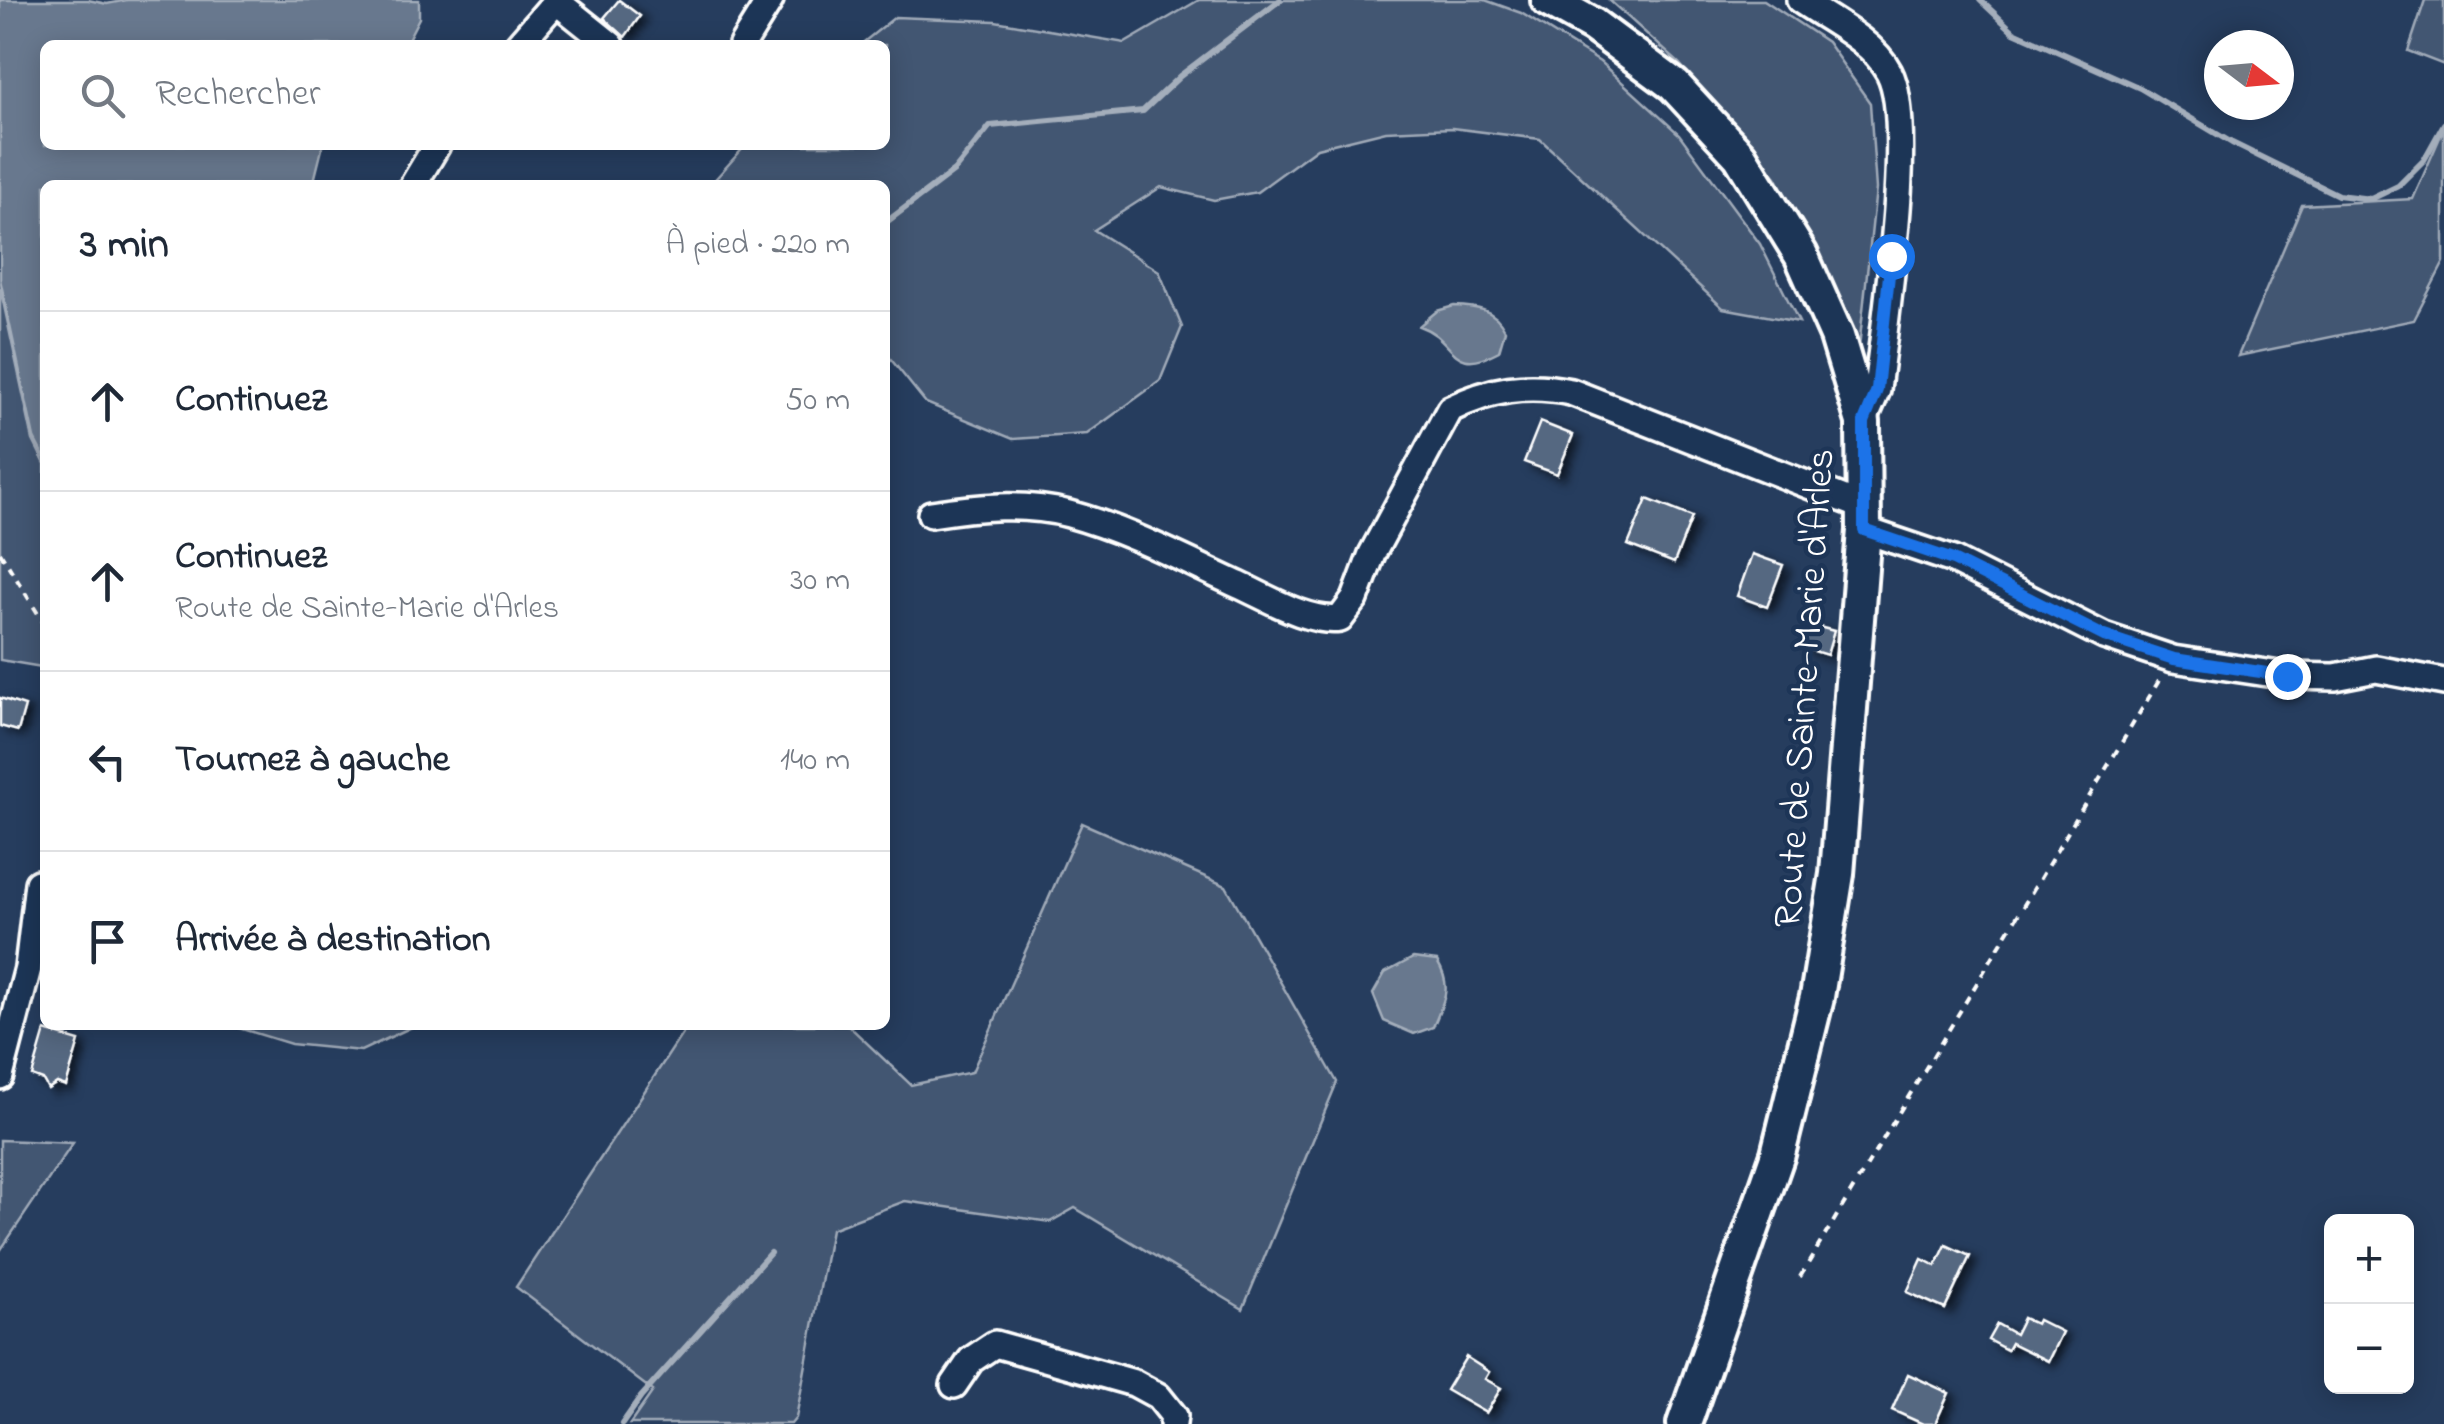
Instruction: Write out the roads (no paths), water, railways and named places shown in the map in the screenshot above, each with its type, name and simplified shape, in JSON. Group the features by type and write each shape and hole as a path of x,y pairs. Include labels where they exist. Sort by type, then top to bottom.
{"main road":[{"name":"Route de Sainte-Marie d'Arles","path":"1548,0 1593,25 1674,86 1740,156 1801,255 1836,336 1864,422 1863,518 1836,874 1818,996 1778,1154 1684,1424"}],"street":[{"path":"745,40 770,0"},
{"path":"1800,0 1876,57 1889,72 1897,102 1899,163 1877,390 1864,422"},
{"path":"522,40 556,1 605,40"},
{"path":"416,180 434,150"},
{"path":"930,514 972,508 1065,513 1106,526 1283,604 1327,621 1340,620 1450,409 1509,387 1540,386 1571,392 1863,518 2104,636 2174,659 2287,676 2335,677 2376,669 2444,682"},
{"path":"0,1076 28,968 38,884"},
{"path":"954,1386 970,1360 996,1344 1134,1383 1158,1396 1174,1416 1173,1424"}],"waterway":[{"path":"890,219 954,171 990,126 1143,111 1180,76 1280,0"},
{"path":"1980,0 2014,32 2140,88 2232,143 2338,195 2371,199 2398,186 2424,160 2444,124"},
{"path":"622,1424 641,1397 770,1253"}]}
